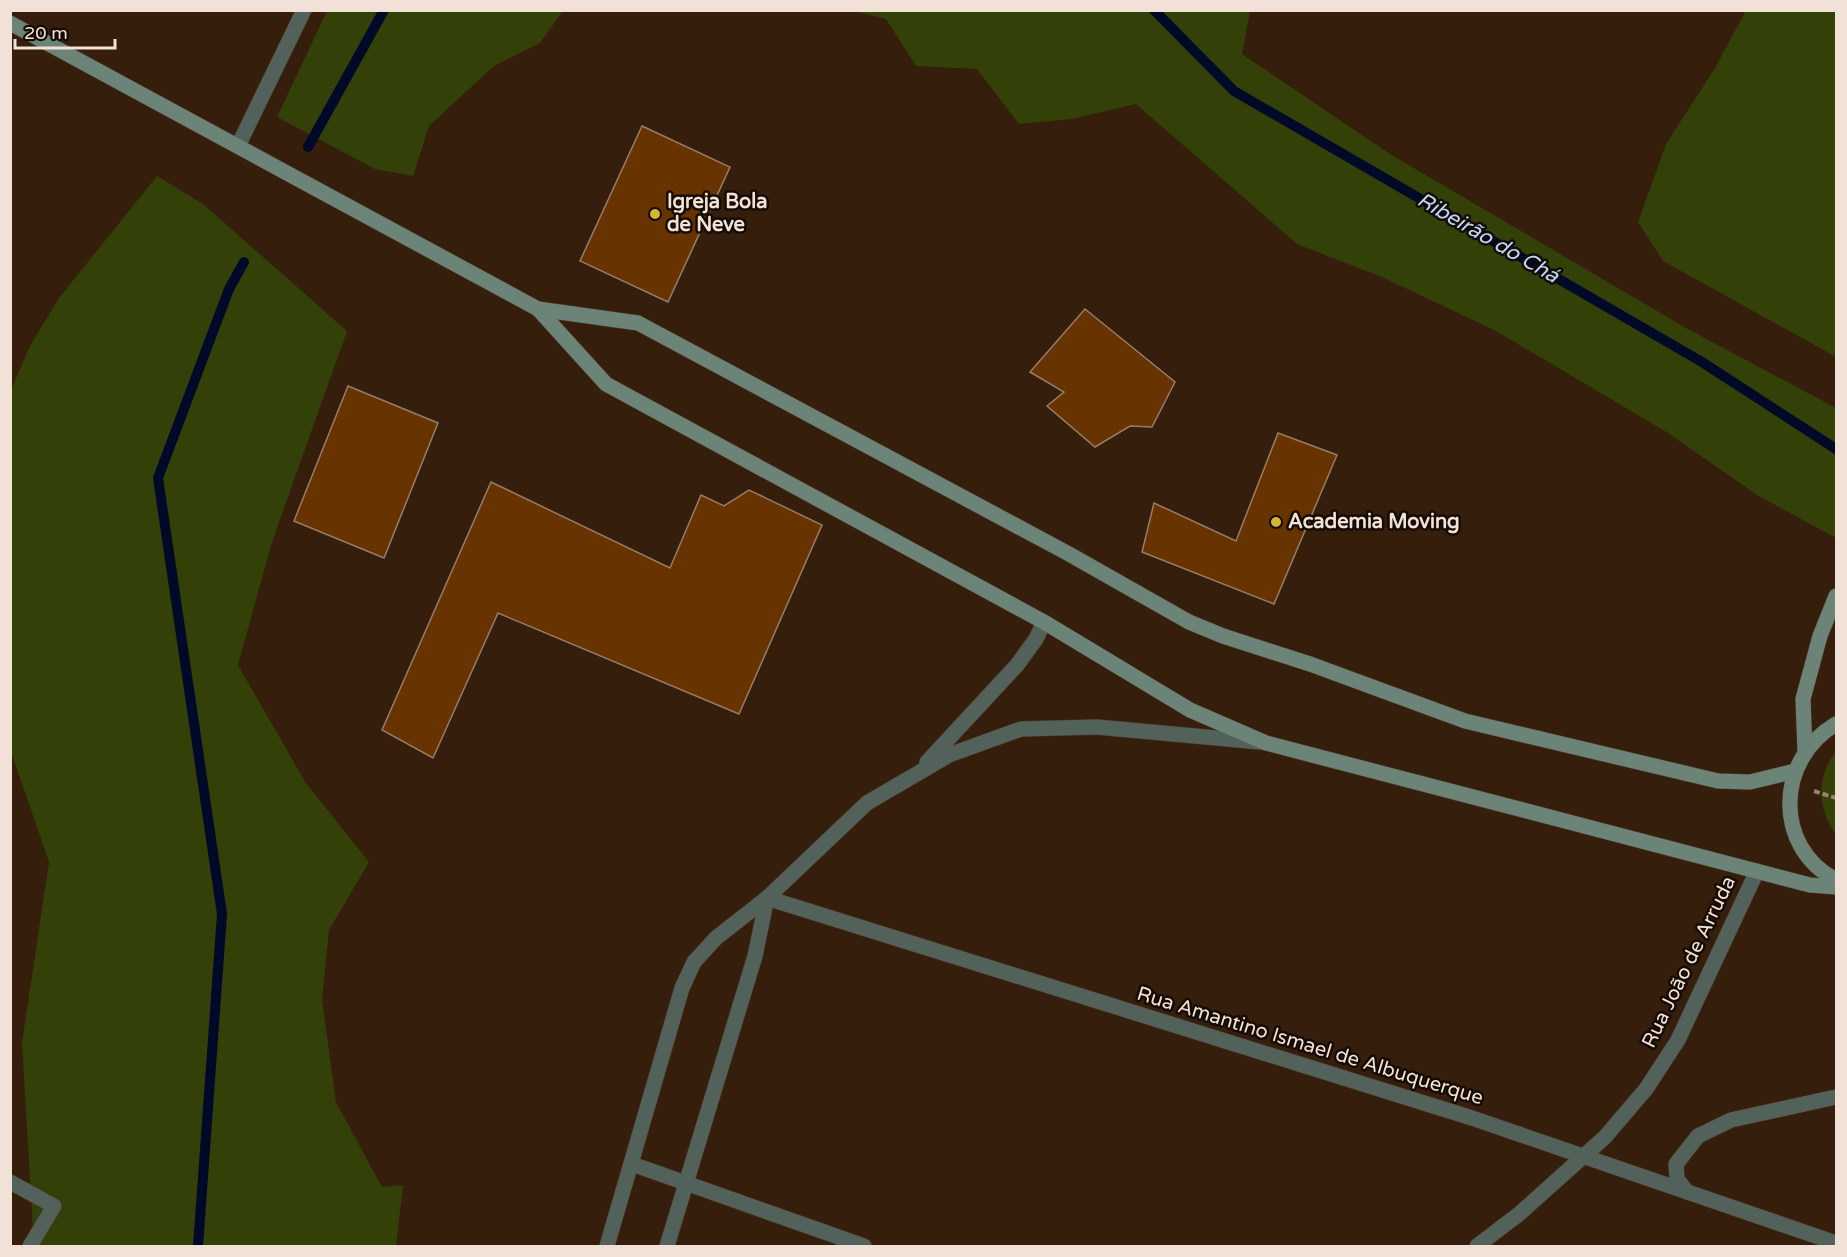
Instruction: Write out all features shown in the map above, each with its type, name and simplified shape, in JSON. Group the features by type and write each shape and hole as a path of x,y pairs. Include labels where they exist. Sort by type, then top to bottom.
{"main road":[{"path":"10,23 538,309 606,384 1044,622 1190,710 1266,743 1810,885 1836,888"},
{"path":"538,309 638,323 1058,548 1189,622 1223,636 1310,664 1465,722 1718,781 1750,782 1795,771"},
{"path":"1805,752 1803,699 1820,636 1836,596"},
{"path":"1836,724 1822,733 1805,752 1795,771 1789,807 1798,843 1821,872 1836,880"}],"street":[{"path":"238,146 304,10"},
{"path":"915,776 1017,665 1036,639 1044,622"},
{"path":"607,1246 682,988 694,962 716,938 767,898 867,803 949,755 1021,729 1097,727 1266,743"},
{"name":"Rua João de Arruda","path":"1477,1246 1519,1214 1605,1137 1641,1095 1678,1040 1757,871"},
{"path":"667,1246 755,956 767,898"},
{"name":"Rua Amantino Ismael de Albuquerque","path":"767,898 1472,1118 1582,1158 1836,1243"},
{"path":"1687,1192 1677,1179 1676,1164 1698,1136 1731,1120 1836,1097"},
{"path":"632,1164 864,1246"},
{"path":"10,1182 54,1206 32,1243"}],"green space":[{"path":"327,10 563,11 540,43 494,66 429,126 413,176 375,169 277,117"},
{"path":"1746,10 1836,11 1836,357 1663,261 1638,222 1666,144 1715,68"},
{"path":"855,11 1250,11 1242,54 1390,154 1686,328 1836,408 1836,538 1757,495 1668,433 1496,331 1384,278 1297,244 1136,104 1072,119 1019,124 977,69 916,66 886,19"},
{"path":"157,176 203,204 347,331 272,542 238,665 306,783 369,862 329,930 322,1000 336,1102 382,1187 403,1185 396,1246 34,1246 22,1043 49,862 11,752 10,392 30,346 59,298"},
{"path":"1836,751 1836,835 1825,814 1821,793 1825,771"}],"building":[{"name":"Igreja Bola de Neve","path":"642,126 730,167 668,302 580,261"},
{"path":"1085,309 1175,382 1152,427 1130,426 1095,447 1047,406 1064,392 1030,372"},
{"path":"348,386 438,423 384,558 294,521"},
{"name":"Academia Moving","path":"1278,433 1337,455 1274,604 1142,552 1154,503 1236,541"},
{"path":"491,482 670,568 701,495 724,506 749,490 822,525 739,714 498,613 433,758 382,730"}],"waterway":[{"path":"308,147 384,10"},
{"name":"Ribeirão do Chá","path":"1154,10 1234,91 1702,362 1836,449"},
{"path":"198,1246 222,914 158,478 229,289 244,262"}],"place":[{"name":"Igreja Bola de Neve","path":"655,214"},
{"name":"Academia Moving","path":"1276,522"}]}
